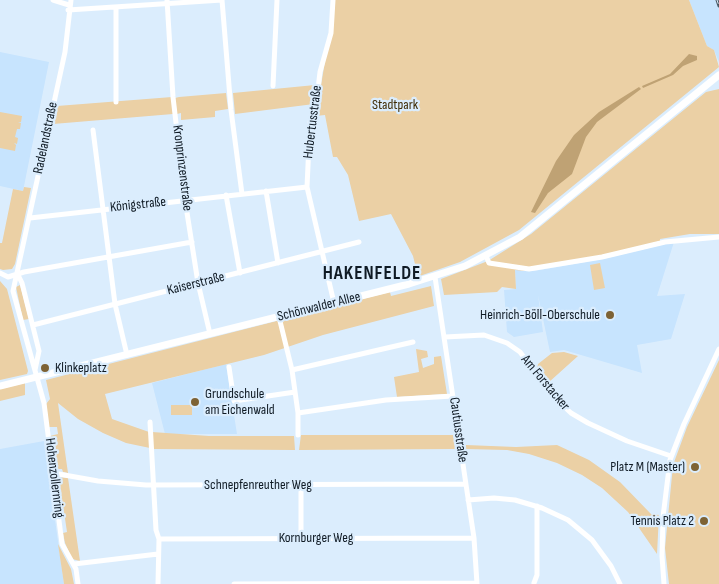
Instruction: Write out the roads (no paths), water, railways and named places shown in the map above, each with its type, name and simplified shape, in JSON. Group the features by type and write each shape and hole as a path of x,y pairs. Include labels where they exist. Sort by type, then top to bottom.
{"main road":[{"name":"Schönwalder Allee","path":"0,386 279,317 435,276 486,256 520,237 536,225 719,74"}],"street":[{"path":"53,0 69,5 116,7 167,2 222,0 231,110 242,194"},
{"path":"273,86 277,0"},
{"name":"Hubertusstraße","path":"333,0 330,33 320,72 316,106 310,122 307,186 334,303"},
{"name":"Kronprinzenstraße","path":"167,2 173,98 185,200 198,283 210,334"},
{"name":"Radelandstraße","path":"18,276 69,27 69,5"},
{"path":"116,7 116,102"},
{"path":"93,130 115,304 127,355"},
{"name":"Königstraße","path":"30,218 307,186"},
{"path":"266,191 278,263"},
{"path":"226,195 240,273"},
{"path":"486,256 489,263 530,269 602,257 665,242 719,237"},
{"path":"0,273 8,277 18,276 24,272 192,242"},
{"name":"Kaiserstraße","path":"33,325 359,242"},
{"name":"Hohenzollernring","path":"18,276 22,284 39,351 35,370"},
{"name":"Hohenzollernring","path":"18,276 13,291 44,403 62,544 74,564 78,584"},
{"name":"Cautiusstraße","path":"435,276 474,538 477,583"},
{"path":"279,317 292,370 298,413 298,435"},
{"name":"Am Forstacker","path":"445,337 480,335 507,343 520,352 555,398 571,413 619,437 671,456"},
{"path":"292,370 413,342"},
{"path":"664,584 662,556 664,517 671,456 719,350"},
{"path":"229,367 234,401 295,392"},
{"path":"298,413 386,400 453,396"},
{"path":"150,422 156,530 159,539 158,584"},
{"name":"Schnepfenreuther Weg","path":"53,472 107,482 153,486 465,484"},
{"path":"301,484 301,539"},
{"path":"468,500 503,499 537,506 568,520 584,532 606,559 620,584"},
{"path":"534,583 537,575 537,506"},
{"name":"Kornburger Weg","path":"159,539 474,538"},
{"path":"74,564 158,554"},
{"path":"234,584 477,583"}],"railway":[{"path":"717,0 719,6"}],"place":[{"name":"Heinrich-Böll-Oberschule","path":"610,315"},
{"name":"Klinkeplatz","path":"45,368"},
{"name":"Grundschule am Eichenwald","path":"195,402"},
{"name":"Platz M (Master)","path":"695,467"},
{"name":"Tennis Platz 2","path":"704,521"}],"district":[{"name":"HAKENFELDE","path":"372,274"}],"park label":[{"name":"Stadtpark","path":"395,105"}]}
